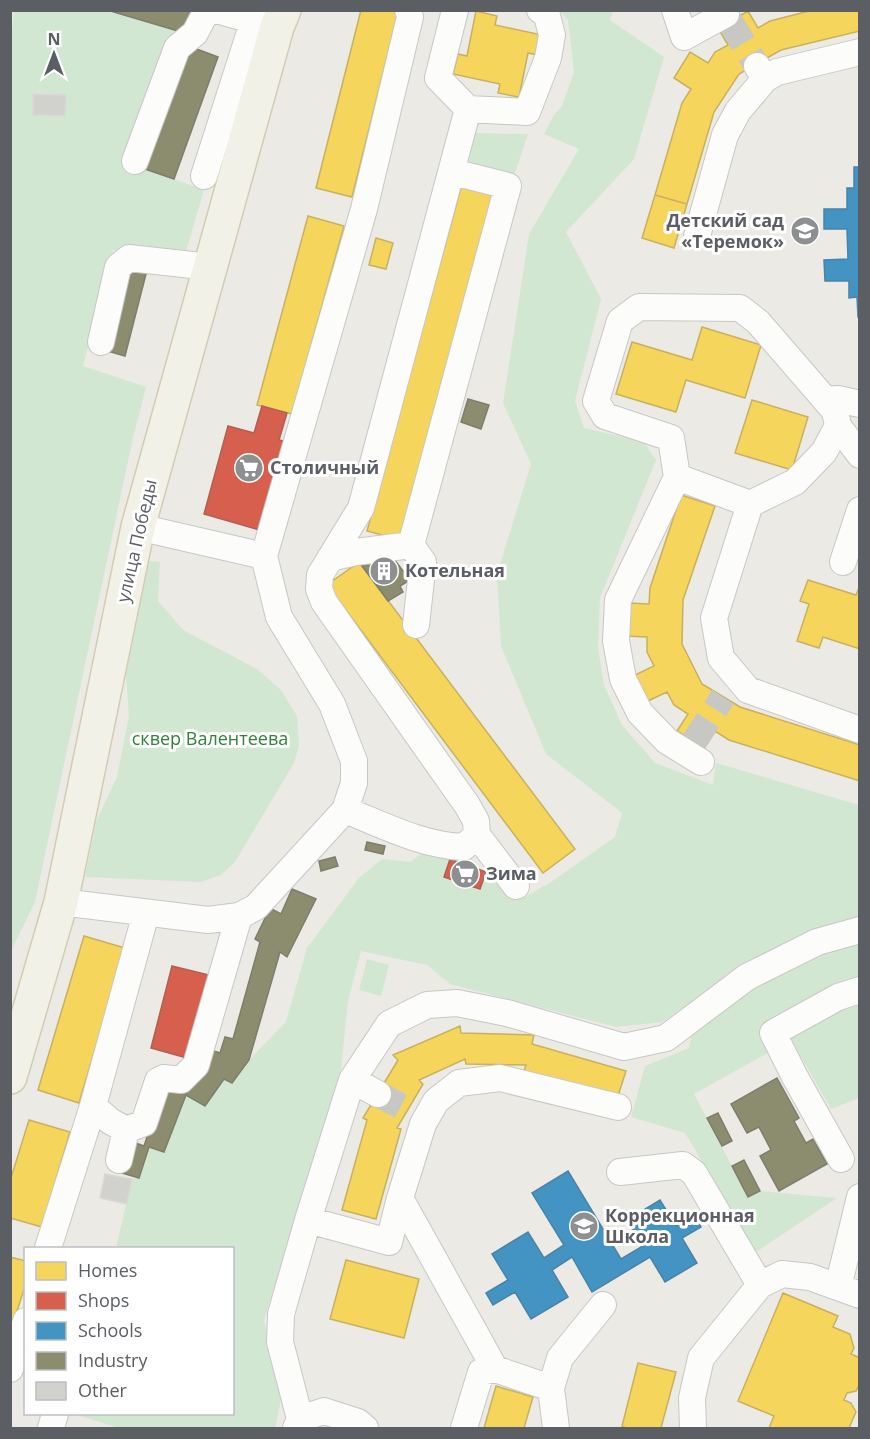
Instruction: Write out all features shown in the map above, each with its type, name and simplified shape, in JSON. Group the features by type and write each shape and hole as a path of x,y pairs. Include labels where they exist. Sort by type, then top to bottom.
{"main road":[{"name":"улица Победы","path":"11,1077 61,902 138,527 210,267 268,17"}],"street":[{"path":"135,160 177,48 195,33 207,10"},
{"path":"204,176 268,17 216,10"},
{"path":"61,902 208,920 239,916 256,907 345,810 354,783 354,761 332,704 279,617 264,556 364,209 410,17 408,10"},
{"path":"455,10 438,78 468,109 527,112 548,58 552,35 546,12 540,10"},
{"path":"675,10 684,37 729,15"},
{"path":"697,236 725,135 760,72 777,72 860,52"},
{"path":"468,109 362,508 320,575 319,589 324,602 467,805 476,821 477,835 516,886"},
{"path":"416,625 423,562 411,544 508,186 453,172"},
{"path":"101,342 118,267 129,258 210,267"},
{"path":"694,753 667,741 640,713 623,679 616,641 618,600 677,477 671,438 605,416 596,401 620,321 639,307 740,308 758,322 827,400 835,411 838,426 860,455"},
{"path":"827,400 838,399 860,404"},
{"path":"677,477 750,504 795,482 824,452 838,426"},
{"path":"750,504 714,618 721,658 730,687 748,690 860,730"},
{"path":"843,562 860,510"},
{"path":"138,527 264,556"},
{"path":"330,558 411,544"},
{"path":"345,810 398,831 446,846 464,847 477,835"},
{"path":"48,1247 93,1106 146,913"},
{"path":"126,1130 144,1123 158,1081 164,1078 181,1080 196,1065 239,916"},
{"path":"365,1428 357,1422 324,1411 298,1424 280,1342 281,1314 352,1080 389,1024 427,1005 456,1003 507,1013 624,1047 666,1038 747,977 817,942 860,930"},
{"path":"841,1159 773,1033 838,997 860,990"},
{"path":"308,1220 388,1242 400,1198 415,1117 459,1083 500,1078 618,1107"},
{"path":"352,1080 378,1094"},
{"path":"93,1106 110,1121 126,1130"},
{"path":"119,1160 126,1130"},
{"path":"620,1172 683,1165 694,1173 759,1285"},
{"path":"693,1428 692,1398 701,1358 759,1285 782,1274 810,1277 849,1291 860,1197"},
{"path":"400,1198 495,1369"},
{"path":"556,1428 551,1388 560,1358 603,1305"},
{"path":"10,1369 24,1327"},
{"path":"464,1428 481,1372 495,1369 551,1388"}],"green space":[{"path":"14,11 107,11 177,31 126,162 204,190 185,255 113,250 83,366 146,387 132,442 35,902 12,949 11,40"},
{"path":"560,11 613,11 610,20 664,57 634,159 566,232 601,299 575,401 584,428 644,442 656,460 600,598 598,648 604,685 622,725 655,763 713,785 716,763 859,805 859,917 754,960 662,1022 616,1027 450,984 427,965 361,951 348,1001 341,1069 264,1320 281,1400 275,1428 119,1428 77,1415 234,1415 234,1247 116,1247 132,1179 139,1178 149,1147 163,1151 186,1095 205,1106 224,1079 232,1083 249,1060 286,1022 307,948 359,878 382,859 411,862 426,849 450,859 444,877 480,889 486,872 495,875 523,898 551,882 615,837 622,813 546,754 501,646 497,574 531,464 503,403 529,234 579,149 544,134 554,115 562,106 574,72 568,20"},
{"path":"474,133 528,134 512,182 464,169"},
{"name":"сквер Валентеева","path":"149,561 160,562 158,601 183,630 257,669 281,690 297,716 299,745 294,763 235,862 221,875 201,882 85,877 96,822 117,777 129,716 126,674"},
{"path":"859,940 859,982 835,990 760,1031 771,1051 694,1094 748,1197 760,1191 837,1198 756,1252 685,1133 631,1117 645,1066 689,1048 693,1028 763,977"},
{"path":"367,959 389,965 381,996 359,990"},
{"path":"859,999 859,1098 831,1109 791,1039 810,1020"}],"building: Homes":[{"path":"361,10 389,10 398,13 352,197 316,188"},
{"path":"813,10 860,10 860,31 781,50 739,74 714,112 687,204 655,195 682,103 691,89 674,78 690,52 708,63 715,52 728,45 718,28 748,11 758,28 770,21"},
{"path":"476,11 497,16 495,25 542,35 538,55 528,53 519,97 498,93 500,84 453,74 458,54 467,56"},
{"path":"463,180 501,190 405,541 367,531"},
{"path":"655,195 687,204 674,248 642,238"},
{"path":"308,216 344,226 292,414 257,405"},
{"path":"376,238 393,243 386,269 369,265"},
{"path":"702,327 761,345 745,398 686,380 676,412 616,394 632,342 692,360"},
{"path":"752,400 808,417 792,470 735,453"},
{"path":"681,495 715,506 683,600 682,644 702,684 740,707 860,745 860,781 729,740 715,731 704,748 677,731 688,714 674,705 667,692 648,701 635,675 654,666 647,652 647,637 627,636 629,603 649,604 650,588"},
{"path":"359,562 575,849 543,873 327,585"},
{"path":"808,580 856,595 860,585 860,649 823,637 819,648 797,641 809,604 800,601"},
{"path":"84,936 125,948 79,1103 38,1090"},
{"path":"460,1026 461,1033 534,1035 532,1044 626,1071 616,1102 523,1074 526,1065 466,1064 465,1059 419,1080 423,1084 397,1128 401,1129 376,1219 342,1210 367,1120 363,1118 398,1060 393,1055"},
{"path":"29,1120 70,1132 42,1227 10,1218 10,1181"},
{"path":"10,1257 24,1260 24,1289 10,1333"},
{"path":"346,1260 419,1279 404,1338 330,1319"},
{"path":"783,1293 838,1316 833,1327 850,1334 854,1348 851,1354 860,1358 860,1383 856,1391 847,1393 844,1400 851,1403 856,1412 849,1428 769,1428 774,1416 738,1401"},
{"path":"638,1363 676,1372 661,1428 622,1426"},
{"path":"496,1386 533,1397 524,1428 484,1428"}],"building: Shops":[{"name":"Столичный","path":"262,406 287,413 279,440 288,442 263,531 204,514 228,426 254,433"},
{"name":"Зима","path":"450,859 486,872 480,889 444,877"},
{"path":"172,966 209,975 187,1058 151,1048"}],"building: Schools":[{"path":"854,167 860,167 860,317 858,317 857,297 849,298 849,281 825,281 824,260 848,259 847,229 824,229 824,209 847,209 847,188 854,188"},
{"path":"568,1171 621,1259 643,1246 627,1220 660,1200 676,1226 694,1215 701,1227 682,1238 697,1263 665,1282 650,1257 592,1292 572,1257 552,1270 568,1297 531,1319 515,1292 493,1305 486,1293 508,1280 492,1254 528,1232 544,1258 564,1245 532,1193"}],"building: Industry":[{"path":"107,10 185,10 191,12 185,33"},
{"path":"186,45 218,57 174,179 142,168"},
{"path":"126,265 147,270 125,356 104,350"},
{"path":"468,399 489,405 481,429 461,422"},
{"name":"Котельная","path":"383,556 386,561 394,559 410,580 400,586 403,592 388,601 359,562"},
{"path":"367,842 385,846 383,854 365,850"},
{"path":"335,857 338,866 321,871 319,861"},
{"path":"292,889 316,899 287,957 280,952 249,1060 232,1083 224,1079 205,1106 186,1095 164,1152 149,1147 139,1178 122,1173 133,1142 144,1146 165,1084 208,1049 220,1053 225,1037 233,1039 260,942 255,939 270,908 281,914"},
{"path":"777,1078 799,1118 794,1121 806,1143 813,1139 827,1164 779,1191 760,1156 771,1150 759,1127 747,1133 731,1104"},
{"path":"718,1113 732,1141 722,1146 707,1118"},
{"path":"744,1160 760,1191 748,1197 732,1166"}],"building: Other":[{"path":"33,94 66,95 65,116 33,115"},
{"path":"105,1174 132,1179 127,1204 100,1198"}],"tunnel":[{"path":"730,21 756,65"},
{"path":"694,742 723,697"},
{"path":"378,1094 408,1110"}],"place":[{"name":"Детский сад «Теремок»","path":"805,231"},
{"name":"Столичный","path":"249,468"},
{"name":"Котельная","path":"384,571"},
{"name":"Зима","path":"465,874"},
{"name":"Коррекционная Школа","path":"584,1226"}]}
